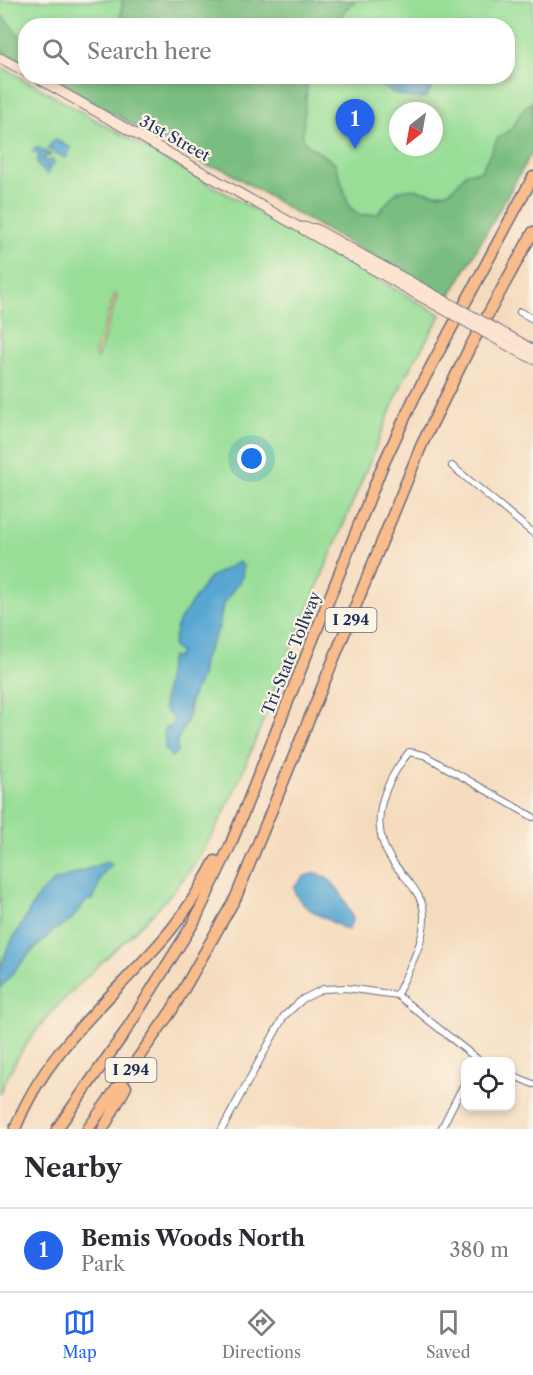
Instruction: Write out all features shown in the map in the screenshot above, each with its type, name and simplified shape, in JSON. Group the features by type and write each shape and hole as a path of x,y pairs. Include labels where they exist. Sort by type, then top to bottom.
{"highway":[{"name":"Tri-State Tollway","path":"57,1129 131,1023 194,922 230,846 382,468 414,396 533,177"},
{"name":"I 294","path":"88,1129 172,1010 216,935 255,857 439,408 533,232"},
{"path":"15,1129 33,1089 57,1053 159,944 182,916 207,876 251,792"},
{"path":"103,1129 172,1010"}],"main road":[{"path":"0,58 18,68"},
{"name":"31st Street","path":"48,84 302,227 312,236 427,295 516,345"},
{"path":"516,345 533,350"},
{"path":"516,345 533,359"}],"street":[{"path":"520,312 533,319"},
{"path":"452,466 533,533"},
{"path":"397,995 419,942 424,919 418,895 390,858 380,837 381,803 401,762 410,752 424,755 532,814"},
{"path":"222,1129 279,1024 296,1004 324,989 339,987 397,995 472,1057"},
{"path":"515,1076 533,1084"},
{"path":"441,1129 461,1088"}],"green space":[{"path":"0,0 533,0 533,150 449,298 303,217 224,169 208,166 60,84 515,84 515,18 18,18 18,60 0,50"},
{"path":"122,0 356,0 343,12 342,18 121,18"},
{"path":"0,14 18,33 18,60 0,50"},
{"path":"0,66 18,76 18,84 32,84 441,315 406,375 232,797 208,843 171,893 62,1001 38,1029 16,1060 0,1094"},
{"path":"60,84 307,84 302,138 309,146 335,163 350,208 361,215 377,214 396,193 403,190 444,193 451,190 467,173 481,171 498,138 512,128 524,108 533,101 533,150 449,298 303,217 224,169 208,166"}],"sand":[{"path":"115,294 117,297 97,359 95,354"}],"water":[{"path":"379,84 433,85 426,97 418,98 403,96"},
{"path":"54,139 71,148 66,158 48,149"},
{"path":"36,147 51,155 44,158 44,162 53,160 54,165 47,167 50,169 47,175 37,164 39,154 32,151"},
{"path":"239,562 243,566 242,577 223,605 219,627 203,661 201,677 191,698 187,721 177,741 177,752 171,757 165,747 164,729 172,725 174,719 164,709 164,703 170,660 172,656 177,658 180,653 173,647 176,629 181,618 210,577"},
{"path":"107,862 112,864 102,875 93,900 87,900 70,921 54,930 27,956 0,988 0,970 7,949 40,893 55,881"},
{"path":"316,873 330,880 343,898 353,919 348,930 315,913 296,895 294,887 305,876"}],"place":[{"name":"Bemis Woods North","path":"355,149"}]}
